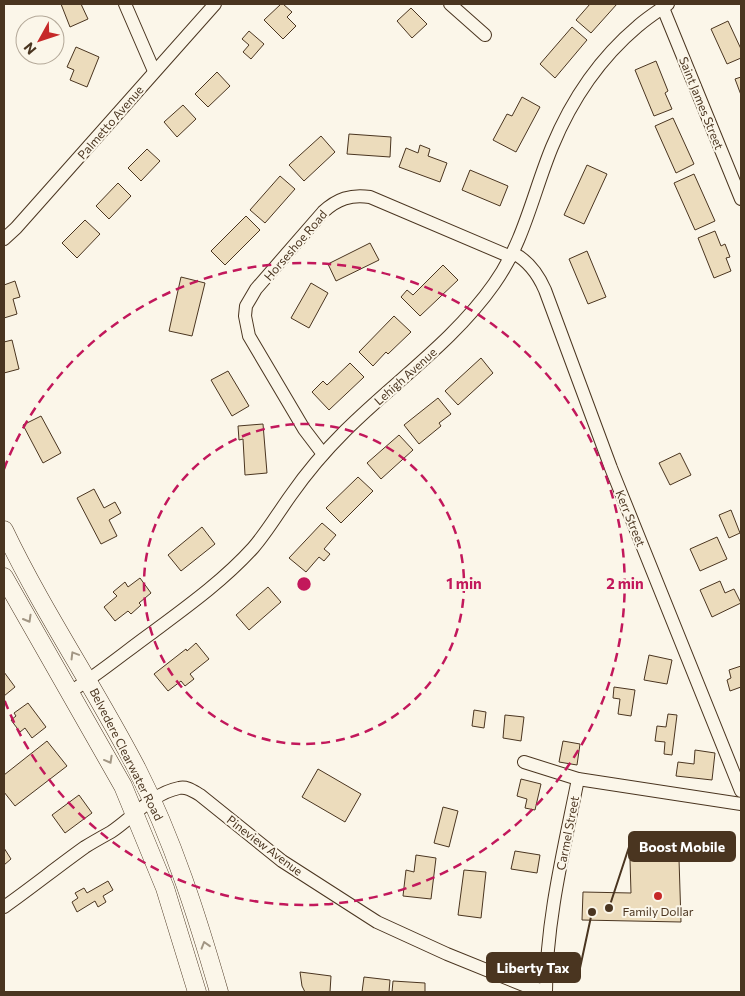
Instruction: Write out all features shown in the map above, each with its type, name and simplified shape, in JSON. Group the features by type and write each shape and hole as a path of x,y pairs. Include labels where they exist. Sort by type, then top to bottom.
{"main road":[{"name":"Belvedere Clearwater Road","path":"4,530 42,603 88,680 152,800 169,838 202,934 219,992"},
{"name":"Belvedere Clearwater Road","path":"4,577 118,778 135,814 165,888 197,992"}],"street":[{"path":"125,4 154,72"},
{"name":"Palmetto Avenue","path":"4,239 16,228 214,4"},
{"path":"450,4 485,35"},
{"name":"Saint James Street","path":"665,6 741,199"},
{"name":"Lehigh Avenue","path":"70,692 190,603 239,563 269,528 291,495 323,454 345,430 441,343 482,299 495,283 512,255 552,148 574,102 596,70 620,43 638,26 665,6"},
{"name":"Horseshoe Road","path":"323,454 304,429 249,336 245,316 248,302 256,289 323,212 339,200 359,195 370,197 512,255"},
{"name":"Kerr Street","path":"512,255 522,258 533,269 545,290 611,468 741,791"},
{"path":"524,762 578,779"},
{"name":"Carmel Street","path":"546,992 545,966 556,895 578,779 741,804"},
{"name":"Pineview Avenue","path":"4,907 86,846 111,832 152,800 180,787 189,788 282,861 377,922 447,954 526,986 546,992"}],"building":[{"path":"61,4 81,4 88,19 70,27"},
{"path":"281,4 292,12 287,17 296,26 283,39 264,20"},
{"path":"590,4 617,4 591,33 576,20"},
{"path":"411,8 427,24 412,38 397,21"},
{"path":"728,21 741,49 741,58 727,64 711,29"},
{"path":"572,27 587,40 555,78 540,64"},
{"path":"249,31 264,44 251,59 243,52 249,45 242,39"},
{"path":"76,47 99,57 87,87 70,80 74,70 67,67"},
{"path":"656,61 668,91 665,93 672,109 654,116 635,70"},
{"path":"217,72 230,86 208,107 195,94"},
{"path":"741,77 741,95 735,79"},
{"path":"522,97 540,107 516,152 493,140 507,114 512,116"},
{"path":"183,105 196,119 177,137 164,122"},
{"path":"673,118 694,164 676,173 655,126"},
{"path":"349,134 391,137 390,157 347,154"},
{"path":"321,136 335,152 304,181 289,165"},
{"path":"420,145 430,149 428,156 447,163 440,182 399,167 406,148 418,153"},
{"path":"147,149 160,161 141,181 128,168"},
{"path":"587,165 607,174 584,224 564,215"},
{"path":"470,170 508,186 500,206 462,190"},
{"path":"694,174 715,221 695,230 674,183"},
{"path":"280,176 295,189 265,223 250,210"},
{"path":"118,183 131,196 109,219 96,206"},
{"path":"246,216 260,230 225,265 211,251"},
{"path":"85,220 100,234 77,258 62,243"},
{"path":"715,231 721,246 725,244 730,257 726,258 731,271 714,278 698,238"},
{"path":"370,243 379,260 336,281 328,264"},
{"path":"587,251 606,297 588,304 569,259"},
{"path":"443,265 458,280 420,316 401,297 407,290 413,295"},
{"path":"181,277 205,283 192,336 169,331"},
{"path":"15,281 20,297 13,299 17,314 4,318 4,285"},
{"path":"311,283 328,293 309,328 291,318"},
{"path":"394,316 411,332 388,354 386,352 373,366 359,352"},
{"path":"12,340 19,369 4,373 4,342"},
{"path":"481,358 493,373 458,405 445,391"},
{"path":"350,363 364,377 329,410 312,392 323,381 327,385"},
{"path":"228,371 249,406 232,416 211,380"},
{"path":"438,398 451,414 439,423 441,426 419,444 404,425"},
{"path":"41,416 61,453 43,463 23,425"},
{"path":"263,424 267,473 245,475 243,439 239,440 238,426"},
{"path":"399,435 413,450 381,479 367,463"},
{"path":"680,453 691,475 670,485 659,463"},
{"path":"358,477 373,491 341,523 326,508"},
{"path":"94,489 104,508 115,502 121,513 109,520 117,536 101,544 77,498"},
{"path":"731,510 740,533 729,538 719,515"},
{"path":"322,523 336,535 324,549 330,554 324,561 319,557 306,572 289,558"},
{"path":"202,527 215,544 181,571 168,555"},
{"path":"717,537 727,559 700,571 690,549"},
{"path":"140,578 151,593 139,603 141,605 131,614 128,611 115,621 104,607 117,596 113,592 125,582 128,587"},
{"path":"720,581 725,593 734,589 741,603 712,617 700,590"},
{"path":"268,587 281,602 249,630 236,615"},
{"path":"196,643 209,659 190,674 194,679 185,686 181,681 168,691 154,674"},
{"path":"649,655 672,660 667,684 644,680"},
{"path":"741,666 741,687 730,691 727,680 731,678 729,670"},
{"path":"4,672 15,687 4,696"},
{"path":"614,687 635,690 631,716 618,714 620,699 613,698"},
{"path":"28,703 46,727 32,738 25,728 20,732 11,720 16,716 14,713"},
{"path":"474,710 486,712 484,728 472,726"},
{"path":"668,714 677,715 672,755 664,754 665,742 655,741 657,726 666,727"},
{"path":"505,715 524,717 521,741 503,738"},
{"path":"47,741 67,766 15,806 4,792 4,775"},
{"path":"563,741 580,744 577,765 559,762"},
{"path":"695,750 715,753 712,780 676,776 678,762 694,764"},
{"path":"318,769 361,794 345,822 302,797"},
{"path":"521,779 541,784 535,810 525,808 527,799 517,796"},
{"path":"79,795 92,813 65,833 52,815"},
{"path":"443,807 458,811 449,847 434,843"},
{"path":"4,848 11,859 4,865"},
{"path":"515,851 540,855 537,873 511,869"},
{"path":"416,855 436,858 431,899 403,896 406,870 414,872"},
{"path":"679,859 681,922 582,920 583,892 631,893 630,860"},
{"path":"464,870 486,872 481,918 458,915"},
{"path":"108,881 113,890 103,896 106,902 98,907 95,901 77,912 72,902 78,898 75,893 84,888 87,893"},
{"path":"300,972 331,976 330,992 305,992"},
{"path":"364,977 390,980 389,992 362,992"},
{"path":"393,981 425,983 425,992 392,992"}],"place":[{"name":"Family Dollar","path":"658,896"},
{"name":"Boost Mobile","path":"609,908"},
{"name":"Liberty Tax","path":"592,912"}]}
